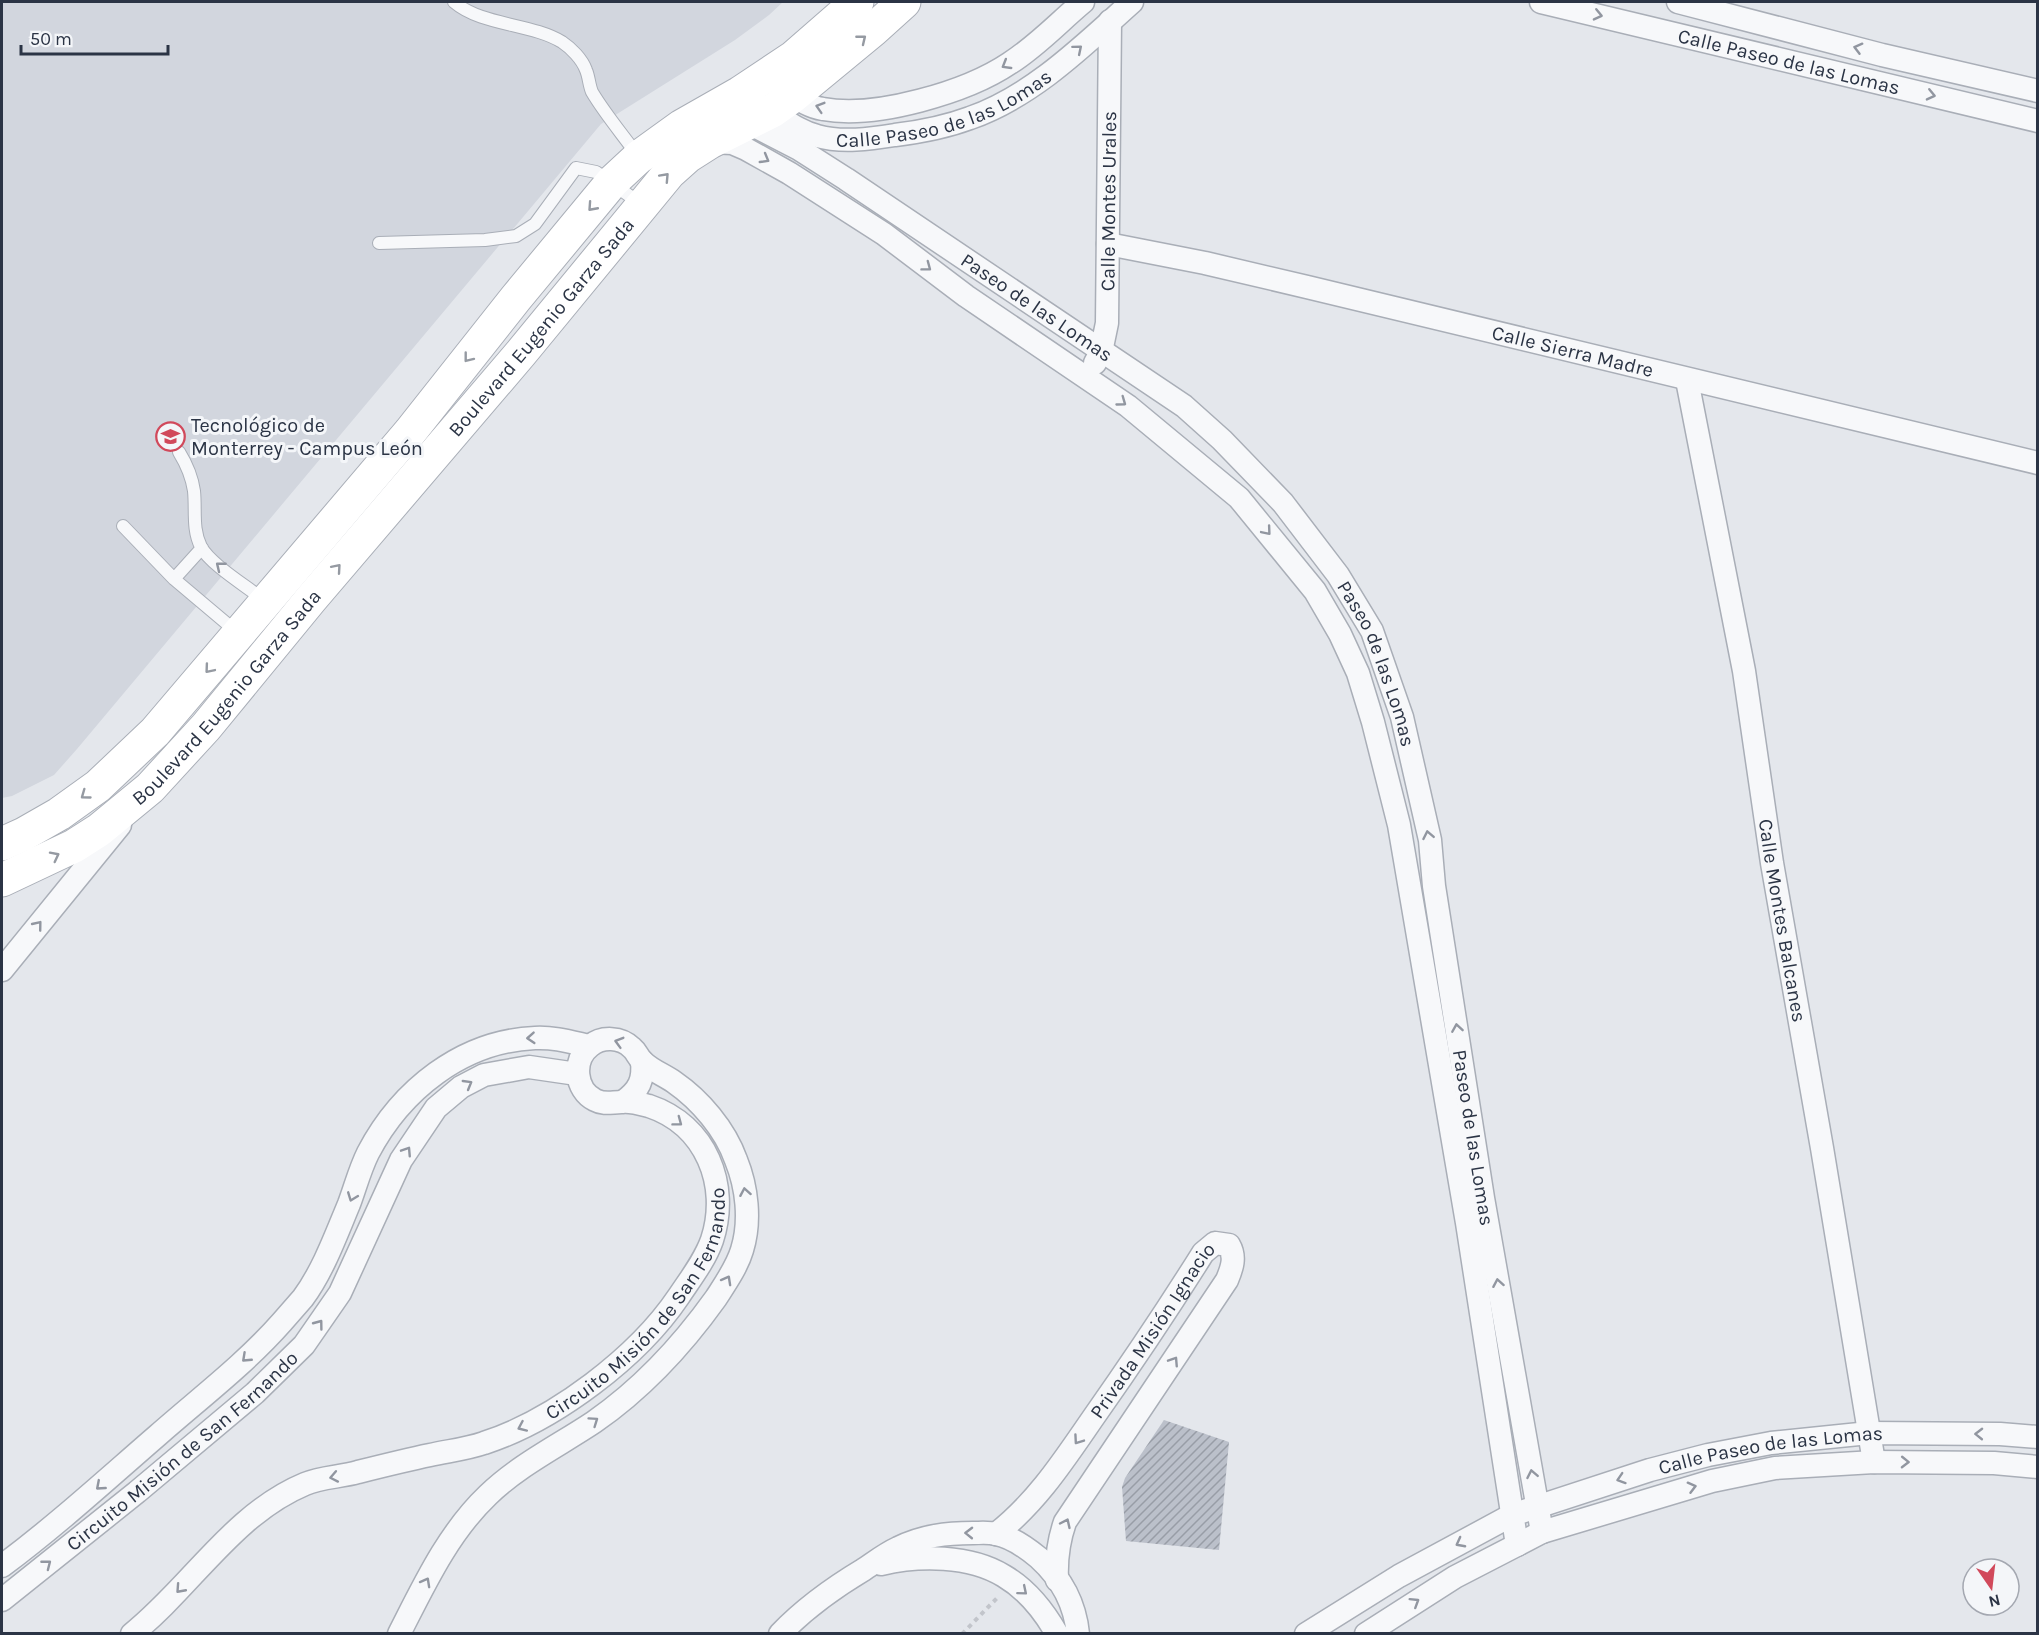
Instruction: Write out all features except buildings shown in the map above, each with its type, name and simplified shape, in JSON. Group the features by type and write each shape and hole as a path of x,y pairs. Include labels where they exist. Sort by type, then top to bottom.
{"street":[{"name":"Boulevard Eugenio Garza Sada","path":"2,880 74,846 99,830 150,789 206,727 311,598 513,362 669,172 710,142 755,101 794,57 857,2"},
{"name":"Boulevard Eugenio Garza Sada","path":"2,844 59,814 106,779 155,732 410,432 612,182 639,157 682,126 755,101 873,30 904,2"},
{"name":"Calle Paseo de las Lomas","path":"755,101 845,111 926,100 961,87 1010,64 1053,30 1083,2"},
{"name":"Calle Paseo de las Lomas","path":"755,101 797,129 819,137 875,138 932,130 971,118 1017,95 1044,78 1132,2"},
{"name":"Calle Paseo de las Lomas","path":"1541,2 2037,121"},
{"name":"Calle Paseo de las Lomas","path":"1678,2 1708,5 1882,55 2037,91"},
{"name":"Calle Montes Urales","path":"1086,377 1101,352 1107,323 1111,110 1110,21"},
{"path":"926,100 932,130"},
{"name":"Paseo de las Lomas","path":"755,101 799,149 846,178 1184,406 1222,440 1283,503 1338,574 1372,631 1402,717 1430,840 1434,886 1483,1198 1542,1532"},
{"name":"Paseo de las Lomas","path":"710,142 732,143 746,149 885,234 966,296 1128,406 1239,498 1315,591 1340,634 1358,673 1387,771 1411,890 1467,1223 1517,1545"},
{"name":"Calle Sierra Madre","path":"1108,244 1205,263 1307,287 2037,463"},
{"name":"Calle Montes Balcanes","path":"1687,380 1744,671 1772,863 1874,1462"},
{"path":"2,970 150,789"},
{"path":"1411,890 1434,886"},
{"name":"Circuito Misión de San Fernando","path":"2,1566 47,1532 267,1339 304,1296 320,1269 367,1155 385,1125 399,1106 427,1079 449,1064 475,1051 516,1040 537,1037 561,1039 589,1047 598,1041 619,1040 629,1045 642,1061 677,1084 701,1105 720,1130 736,1158 746,1194 747,1219 742,1250 705,1314 653,1375 633,1393 593,1422 504,1480 471,1513 445,1548 399,1634"},
{"path":"577,1074 582,1054 589,1047"},
{"path":"624,1101 634,1094 640,1084 643,1073 642,1061"},
{"name":"Circuito Misión de San Fernando","path":"2,1600 137,1492 255,1393 304,1345 340,1293 359,1256 401,1160 436,1108 461,1088 484,1075 529,1067 577,1074 583,1089 594,1100 609,1104 624,1101 650,1107 673,1118 694,1136 705,1149 713,1169 717,1194 718,1214 711,1243 674,1304 614,1367 565,1403 531,1423 484,1443 308,1482 263,1507 233,1534 173,1597 132,1634"},
{"name":"Privada Misión Ignacio","path":"996,1534 1029,1504 1053,1475 1135,1359 1203,1253 1215,1243 1229,1245 1233,1259 1227,1280 1065,1522 1056,1560 1058,1580"},
{"name":"Calle Paseo de las Lomas","path":"1306,1634 1399,1576 1512,1515 1650,1470 1708,1455 1771,1443 1869,1432 2000,1434 2037,1437"},
{"name":"Calle Paseo de las Lomas","path":"1366,1634 1455,1577 1542,1532 1712,1481 1776,1468 1874,1462 1994,1463 2037,1467"},
{"path":"780,1634 799,1615 826,1594 897,1548 934,1535 953,1533 996,1534 1016,1541 1033,1553 1058,1580 1072,1606 1078,1634"},
{"path":"868,1567 912,1559 952,1560 982,1566 1004,1576 1032,1599 1048,1618 1057,1634"}],"lane":[{"path":"454,2 481,16 561,42 578,57 586,68 586,87 639,157"},
{"path":"379,243 485,240 516,236 535,224 576,168 596,172 641,204"},
{"path":"179,452 191,477 196,531 202,548 216,563 266,602"},
{"path":"123,526 174,579 238,634"},
{"path":"174,579 202,548"}],"path":[{"path":"962,1634 1012,1582"}],"shaded area":[{"name":"Tecnológico de Monterrey - Campus León","path":"2,2 783,2 735,40 601,124 54,775 12,796 2,798"}],"place":[{"name":"Tecnológico de Monterrey - Campus León","path":"170,437"}]}
